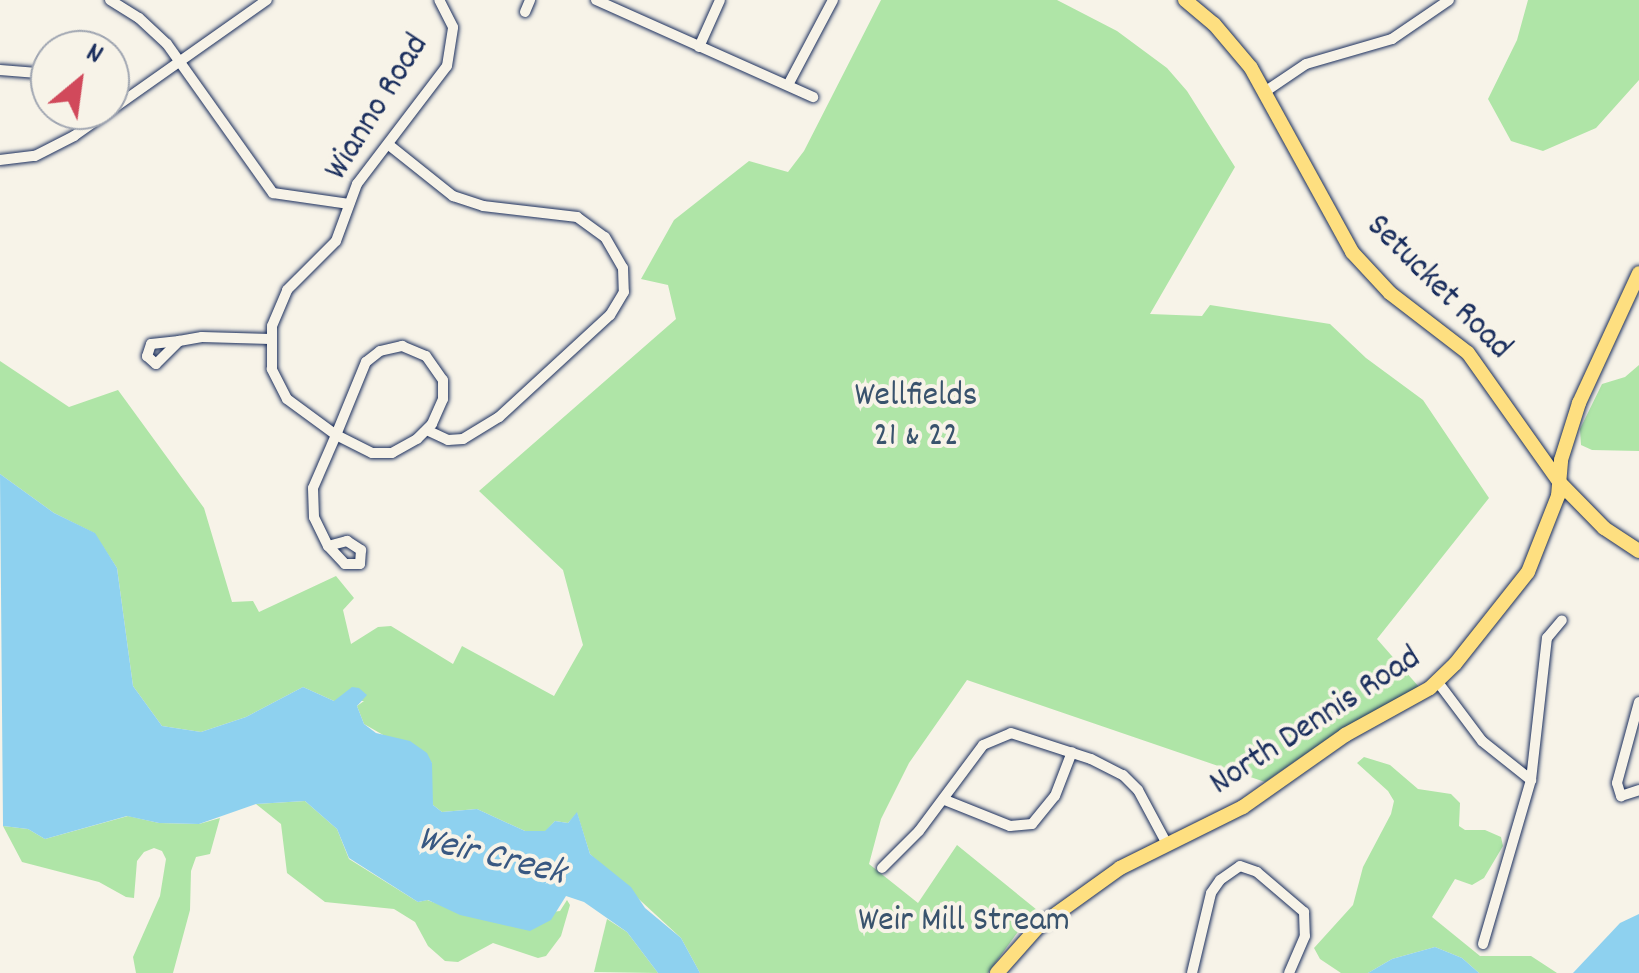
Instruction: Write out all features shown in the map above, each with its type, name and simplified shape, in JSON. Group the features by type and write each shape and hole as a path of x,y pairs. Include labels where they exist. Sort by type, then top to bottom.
{"main road":[{"name":"Setucket Road","path":"1188,1 1230,41 1266,91 1344,241 1390,294 1480,366 1530,446 1560,483 1604,528 1639,551"},
{"name":"North Dennis Road","path":"997,973 1051,917 1120,868 1243,807 1344,735 1437,681 1482,633 1528,572 1560,483 1561,460 1585,386 1639,273"}],"street":[{"path":"110,0 156,32 273,194 349,204"},
{"path":"241,0 250,12"},
{"path":"130,95 267,0"},
{"name":"Wianno Road","path":"270,339 280,302 336,240 358,184 389,146 452,52 453,27 439,0"},
{"path":"524,12 530,0"},
{"path":"596,0 622,6 812,97"},
{"path":"699,46 720,0"},
{"path":"788,85 832,0"},
{"path":"1266,91 1306,64 1392,39 1449,0"},
{"path":"0,70 30,72"},
{"path":"0,160 23,159 50,150 79,130"},
{"path":"389,146 453,196 483,206 563,214 590,224 619,256 625,281 620,302 584,343 478,434 448,440 428,430"},
{"path":"179,341 221,335 270,339 272,369 287,399 336,435 372,453 392,453 428,430 443,399 443,380 426,356 398,346 366,362 336,435 314,488 314,518 328,546"},
{"path":"1483,944 1531,780 1547,638 1562,620"},
{"path":"1437,681 1482,741 1531,780"},
{"path":"1639,702 1616,783 1621,796 1639,790"},
{"path":"882,868 944,800 983,745 1000,734 1024,736 1072,752 1130,781 1168,844"},
{"path":"944,800 1010,826 1032,824 1056,796 1072,752"},
{"path":"1192,973 1211,894 1220,880 1240,866 1257,872 1304,912 1304,936 1289,973"}],"green space":[{"name":"Wellfields 21 & 22","path":"881,0 1057,0 1117,31 1167,68 1187,91 1235,167 1150,314 1202,316 1210,305 1330,324 1366,358 1423,400 1489,498 1377,639 1419,687 1339,731 1265,782 967,680 909,763 881,819 869,864 918,903 957,845 1042,914 1020,929 988,973 700,973 681,938 590,854 577,813 568,823 555,821 545,832 525,831 477,809 442,812 433,805 430,792 432,763 364,724 357,706 364,701 334,701 303,687 246,717 201,732 162,726 133,686 117,568 94,533 54,513 0,474 0,361 69,407 118,390 204,508 232,602 253,601 259,612 336,576 354,598 343,610 351,644 378,627 391,626 453,664 462,646 554,696 583,645 563,570 479,491 676,319 668,285 641,279 674,220 749,161 788,172 804,151"},
{"path":"1528,0 1639,0 1639,80 1596,128 1543,151 1511,141 1488,99 1517,40"},
{"path":"1639,365 1639,451 1592,450 1581,445 1580,429 1602,384 1625,377"},
{"path":"1364,757 1390,765 1418,789 1451,794 1460,803 1459,826 1465,830 1485,830 1501,837 1503,846 1484,878 1472,885 1455,879 1432,917 1480,956 1531,956 1557,973 1479,973 1462,958 1435,947 1392,959 1368,973 1341,973 1320,959 1314,948 1353,905 1363,867 1394,801 1357,763"},
{"path":"305,801 337,829 349,859 418,902 427,900 484,920 560,911 567,900 570,905 561,936 546,956 538,958 493,943 458,962 445,961 428,946 415,922 394,909 325,902 287,873 281,824 256,804"},
{"path":"128,816 159,823 199,824 220,818 210,854 196,857 191,871 190,910 173,973 136,973 133,957 160,896 166,859 162,851 154,848 144,852 137,861 134,898 126,897 99,882 22,862 3,826 28,829 45,839"},
{"path":"607,919 627,932 658,973 594,972"}],"water":[{"name":"Weir Creek","path":"0,474 54,513 95,533 117,568 133,686 162,726 201,732 246,717 303,687 334,701 352,687 359,688 367,695 357,706 364,724 376,733 410,741 427,753 432,763 433,805 442,812 477,809 525,831 545,831 555,821 568,823 577,812 590,854 631,887 645,908 681,938 700,973 658,973 627,932 584,902 566,896 551,920 530,931 460,915 428,900 418,902 349,858 337,829 305,801 256,804 199,824 159,823 127,816 45,839 28,829 3,826"},
{"path":"1639,914 1639,973 1573,973 1620,923"},
{"path":"1435,947 1462,958 1479,973 1368,973 1392,959"}],"park label":[{"name":"Weir Mill Stream","path":"964,922"}]}
